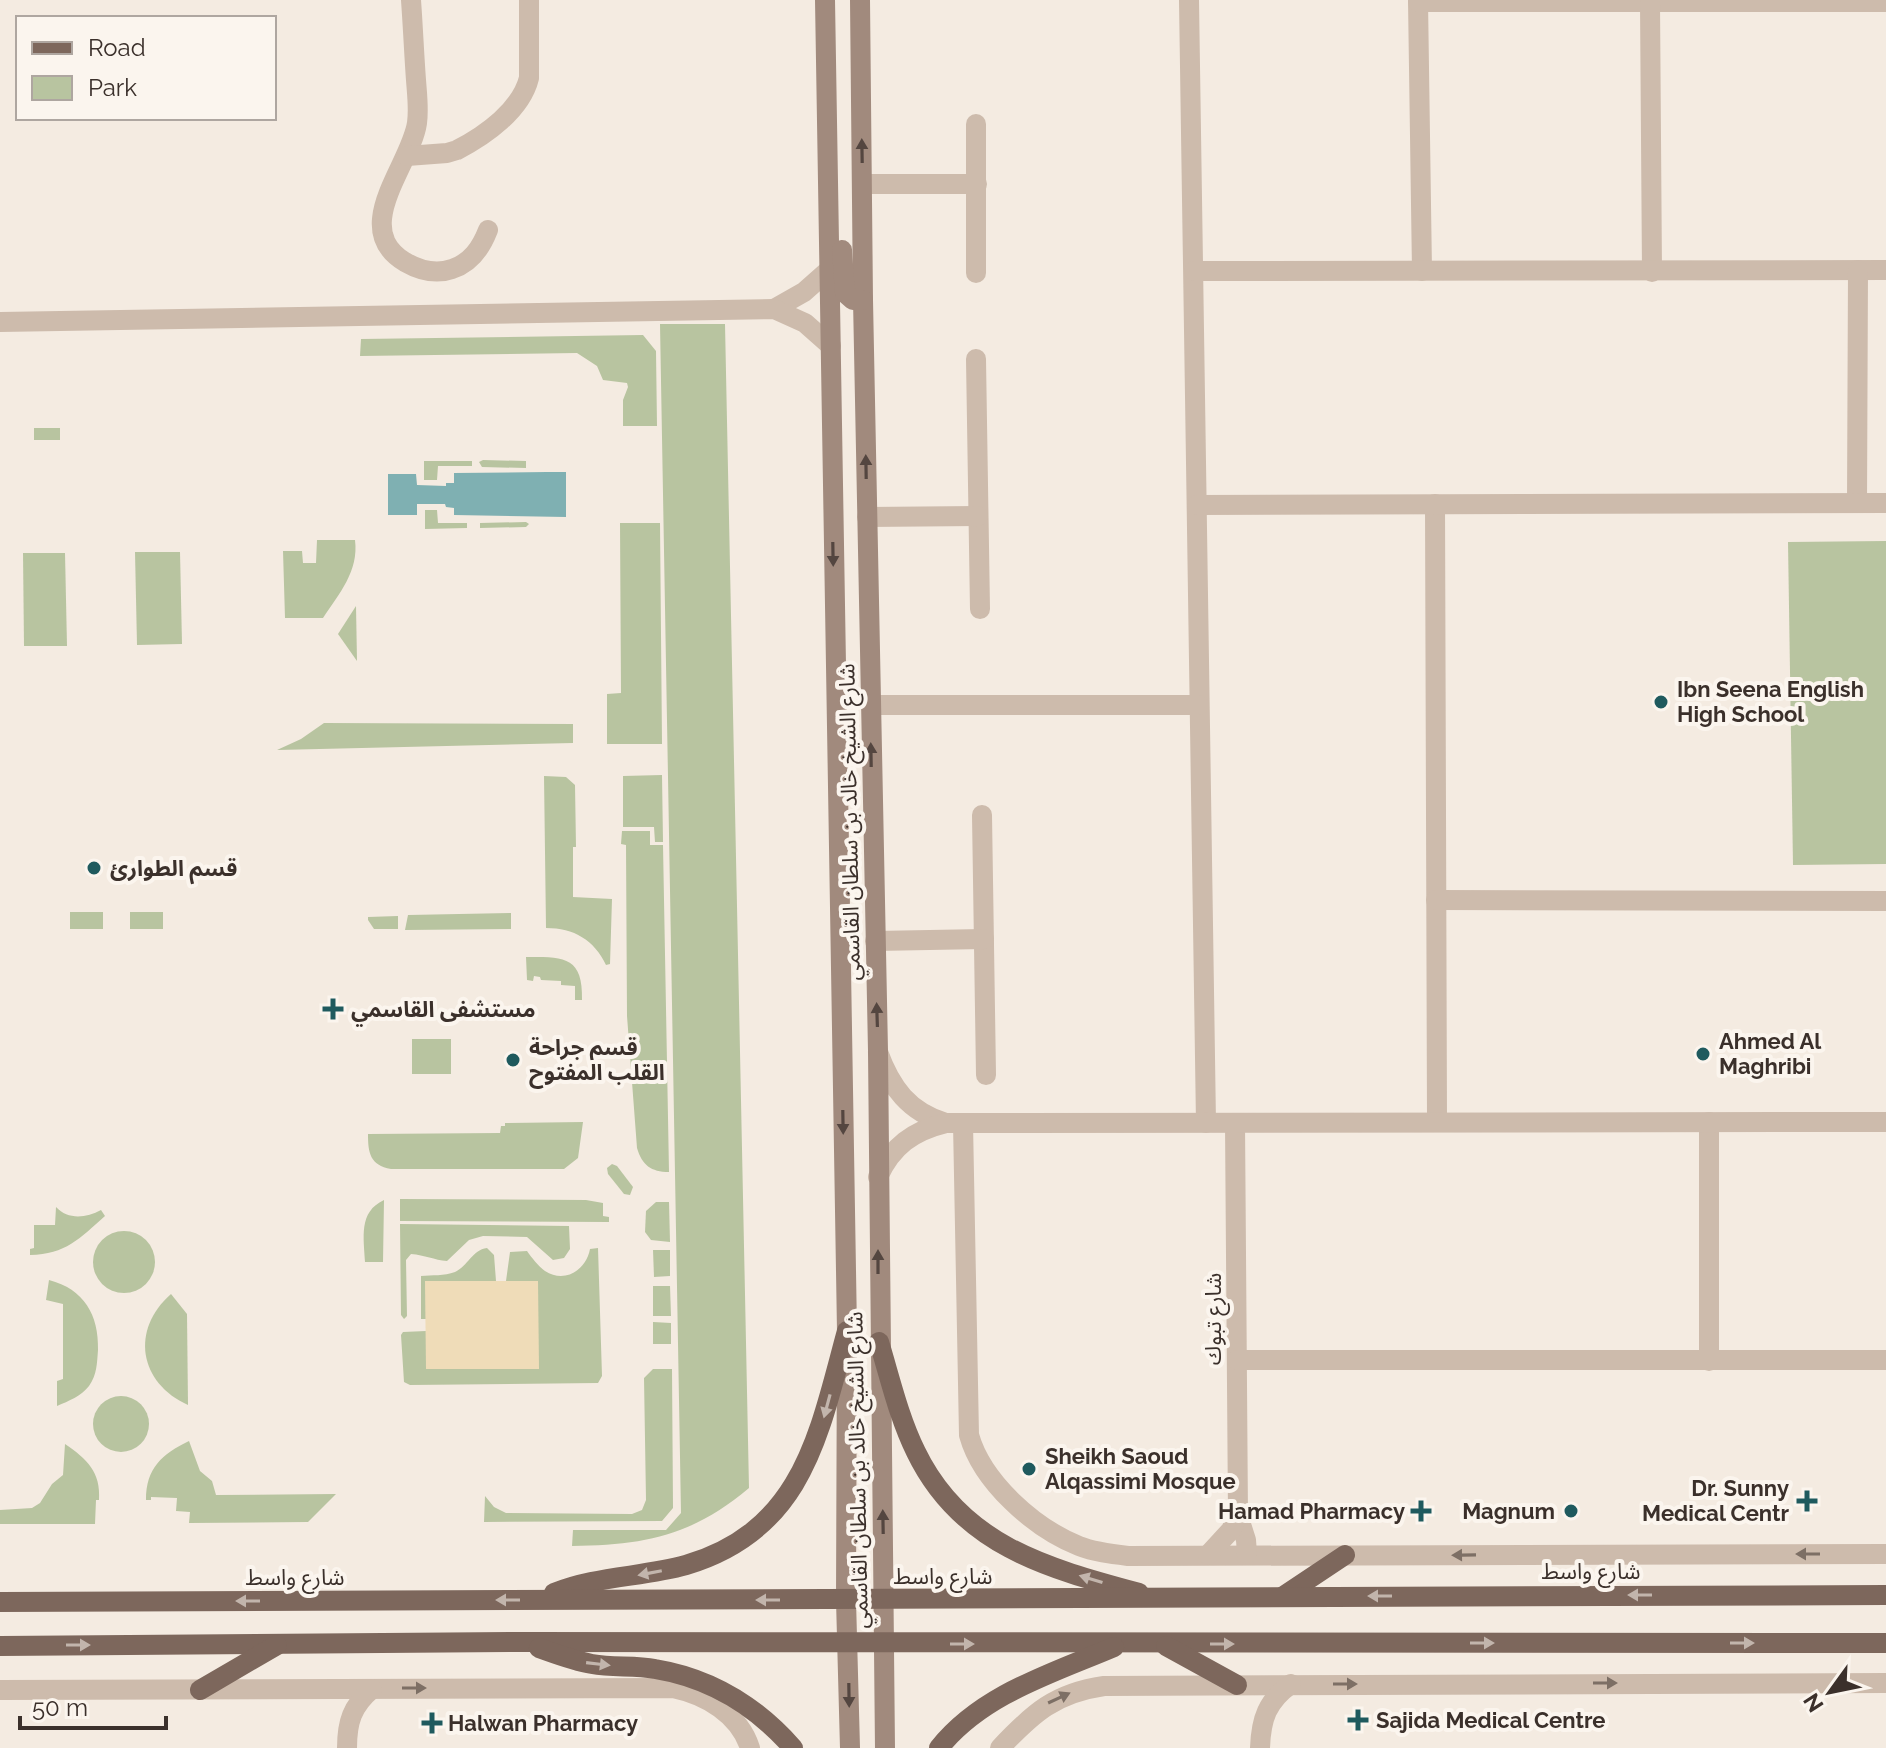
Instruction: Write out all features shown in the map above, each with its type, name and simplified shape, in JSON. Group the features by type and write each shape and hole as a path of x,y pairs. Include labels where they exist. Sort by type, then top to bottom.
{"main road":[{"name":"شارع الشيخ خالد بن سلطان القاسمي","path":"825,0 847,1331 846,1600 850,1748"},
{"name":"شارع الشيخ خالد بن سلطان القاسمي","path":"860,0 878,1051 885,1748"},
{"path":"829,218 840,237 845,293 853,300 863,300"},
{"path":"543,1600 572,1587 687,1565 731,1545 769,1515 786,1497 812,1454 847,1331"},
{"path":"879,1342 904,1421 928,1476 946,1500 977,1530 1037,1562 1166,1600"},
{"path":"1281,1598 1345,1555"},
{"name":"شارع واسط","path":"0,1602 1886,1595"},
{"path":"523,1642 591,1664 657,1669 699,1688 742,1701 770,1723 793,1748"},
{"path":"0,1646 523,1642 1886,1643"},
{"path":"939,1748 960,1726 996,1700 1036,1679 1122,1644"},
{"path":"1163,1644 1237,1685"},
{"path":"200,1690 277,1645"}],"street":[{"path":"411,0 417,122 407,156 382,209 382,227 389,245 400,259 416,268 434,272 452,269 468,261 481,247 488,230"},
{"path":"407,156 457,150 514,108 529,78 529,0"},
{"path":"1189,0 1206,1123"},
{"path":"1422,271 1418,1 1886,2"},
{"path":"1650,3 1652,272"},
{"path":"976,124 976,273"},
{"path":"862,184 977,184"},
{"path":"774,309 804,292 830,269"},
{"path":"1857,503 1858,270"},
{"path":"1194,271 1886,270"},
{"path":"0,322 774,309 805,323 831,346"},
{"path":"976,359 980,609"},
{"path":"1197,505 1886,503"},
{"path":"1435,504 1437,1122"},
{"path":"867,517 978,516"},
{"path":"870,705 1199,705"},
{"path":"982,815 986,1075"},
{"path":"1436,900 1886,901"},
{"path":"875,941 984,939"},
{"path":"878,1051 894,1088 907,1103 923,1115 955,1123 1886,1122"},
{"path":"1709,1122 1709,1361"},
{"path":"878,1177 885,1161 911,1135 955,1123"},
{"path":"955,1123 969,1435 981,1465 1003,1493 1038,1523 1080,1547 1128,1556 1886,1554"},
{"name":"شارع تبوك","path":"1235,1123 1238,1515 1247,1554"},
{"path":"1237,1360 1886,1360"},
{"path":"1208,1555 1231,1530 1238,1515"},
{"path":"1000,1748 1048,1703 1084,1689 1104,1686 1886,1683"},
{"path":"1260,1738 1271,1702 1291,1684"},
{"path":"1237,1685 1251,1705 1260,1738"},
{"path":"0,1690 699,1688 730,1717 746,1737 750,1748"},
{"path":"321,1689 337,1705 347,1726"},
{"path":"347,1748 347,1726 356,1705 372,1689"}],"green space":[{"path":"660,324 725,324 749,1488 708,1517 666,1535 622,1543 572,1546 573,1530 666,1530 681,1513"},
{"path":"643,335 656,351 657,426 623,426 623,400 627,383 603,380 597,366 577,353 360,356 361,339"},
{"path":"34,428 60,428 60,440 34,440"},
{"path":"424,461 472,461 472,466 438,466 437,480 424,480"},
{"path":"526,461 526,468 482,467 479,462"},
{"path":"425,510 437,510 438,523 467,523 467,528 425,529"},
{"path":"480,523 529,524 526,527 480,528"},
{"path":"620,523 660,523 662,744 607,744 607,694 621,693"},
{"path":"317,540 355,540 351,572 323,618 285,618 283,551 302,551 303,563 316,563"},
{"path":"1886,541 1886,864 1793,865 1788,542"},
{"path":"135,552 180,552 182,644 137,645"},
{"path":"23,553 65,553 67,646 24,646"},
{"path":"356,606 357,661 338,634"},
{"path":"324,723 573,724 573,743 277,750 301,739"},
{"path":"662,775 663,842 655,842 654,827 623,827 623,776"},
{"path":"544,776 566,777 575,785 573,897 612,899 610,964 606,965 596,949 582,937 566,930 546,928"},
{"path":"622,831 650,831 650,845 663,845 669,1172 648,1166 637,1148 627,1016 626,845 621,844"},
{"path":"70,912 103,912 103,929 70,929"},
{"path":"130,912 163,912 163,929 130,929"},
{"path":"511,913 511,929 405,930 408,915"},
{"path":"398,916 398,929 374,929 368,920 368,917"},
{"path":"526,957 569,962 579,975 582,1000 575,1000 575,986 534,976 533,981 527,980"},
{"path":"412,1039 451,1039 451,1074 412,1074"},
{"path":"583,1122 578,1158 564,1169 391,1169 374,1161 369,1147 368,1134 500,1133 505,1123"},
{"path":"612,1164 633,1187 630,1195 624,1194 608,1174 607,1168"},
{"path":"400,1199 586,1200 603,1203 603,1216 609,1217 609,1222 400,1221"},
{"path":"384,1200 383,1262 365,1262 366,1219 370,1211"},
{"path":"656,1202 669,1202 670,1242 651,1240 645,1232 646,1211"},
{"path":"56,1207 72,1216 89,1215 101,1210 105,1216 63,1248 30,1255 30,1249 34,1248 34,1225 55,1225"},
{"path":"400,1224 569,1226 570,1249 564,1258 553,1260 527,1237 483,1236 469,1240 447,1261 411,1254 406,1260 407,1316 404,1319 401,1315"},
{"path":"118,1231 130,1231 146,1240 153,1250 153,1274 146,1284 130,1293 118,1293 98,1279 93,1268 93,1256 107,1236"},
{"path":"487,1248 494,1255 496,1281 426,1282 426,1319 421,1319 421,1276 455,1272"},
{"path":"598,1248 602,1376 598,1383 410,1385 404,1382 403,1332 426,1331 426,1369 538,1281 506,1281 510,1252 527,1251 545,1271 560,1276 574,1273 588,1257 590,1249"},
{"path":"653,1250 670,1250 670,1276 654,1277"},
{"path":"49,1280 72,1290 87,1305 98,1337 97,1364 92,1382 79,1395 57,1406 57,1381 63,1379 63,1304 46,1300"},
{"path":"653,1286 670,1286 671,1316 653,1316"},
{"path":"171,1294 187,1314 188,1405 159,1383 150,1370 146,1355 145,1339 149,1323"},
{"path":"653,1322 671,1323 671,1344 653,1344"},
{"path":"653,1369 672,1369 673,1508 662,1521 484,1522 485,1496 494,1507 506,1513 632,1514 642,1510 646,1500 644,1378"},
{"path":"121,1396 141,1404 149,1424 141,1444 121,1452 101,1444 93,1424 101,1404"},
{"path":"189,1441 200,1471 212,1481 216,1495 336,1494 308,1522 189,1523 190,1512 176,1511 177,1498 151,1497 151,1500 146,1500 149,1479 157,1463"},
{"path":"65,1444 86,1461 98,1482 95,1524 0,1524 0,1510 32,1508 40,1503 52,1484 63,1475"}],"sand":[{"path":"425,1281 538,1281 539,1369 426,1369"}],"water":[{"path":"566,472 566,517 454,515 454,508 445,504 417,504 417,515 388,515 388,474 416,474 417,485 446,486 446,483 454,483 454,473"}],"place":[{"name":"Ibn Seena English High School","path":"1661,702"},
{"name":"قسم الطوارئ","path":"94,868"},
{"name":"مستشفى القاسمي","path":"333,1009"},
{"name":"Ahmed Al Maghribi","path":"1703,1054"},
{"name":"قسم جراحة القلب المفتوح","path":"513,1060"},
{"name":"Sheikh Saoud Alqassimi Mosque","path":"1029,1469"},
{"name":"Dr. Sunny Medical Centr","path":"1807,1501"},
{"name":"Hamad Pharmacy","path":"1421,1511"},
{"name":"Magnum","path":"1571,1511"},
{"name":"Sajida Medical Centre","path":"1358,1720"},
{"name":"Halwan Pharmacy","path":"432,1723"}]}
